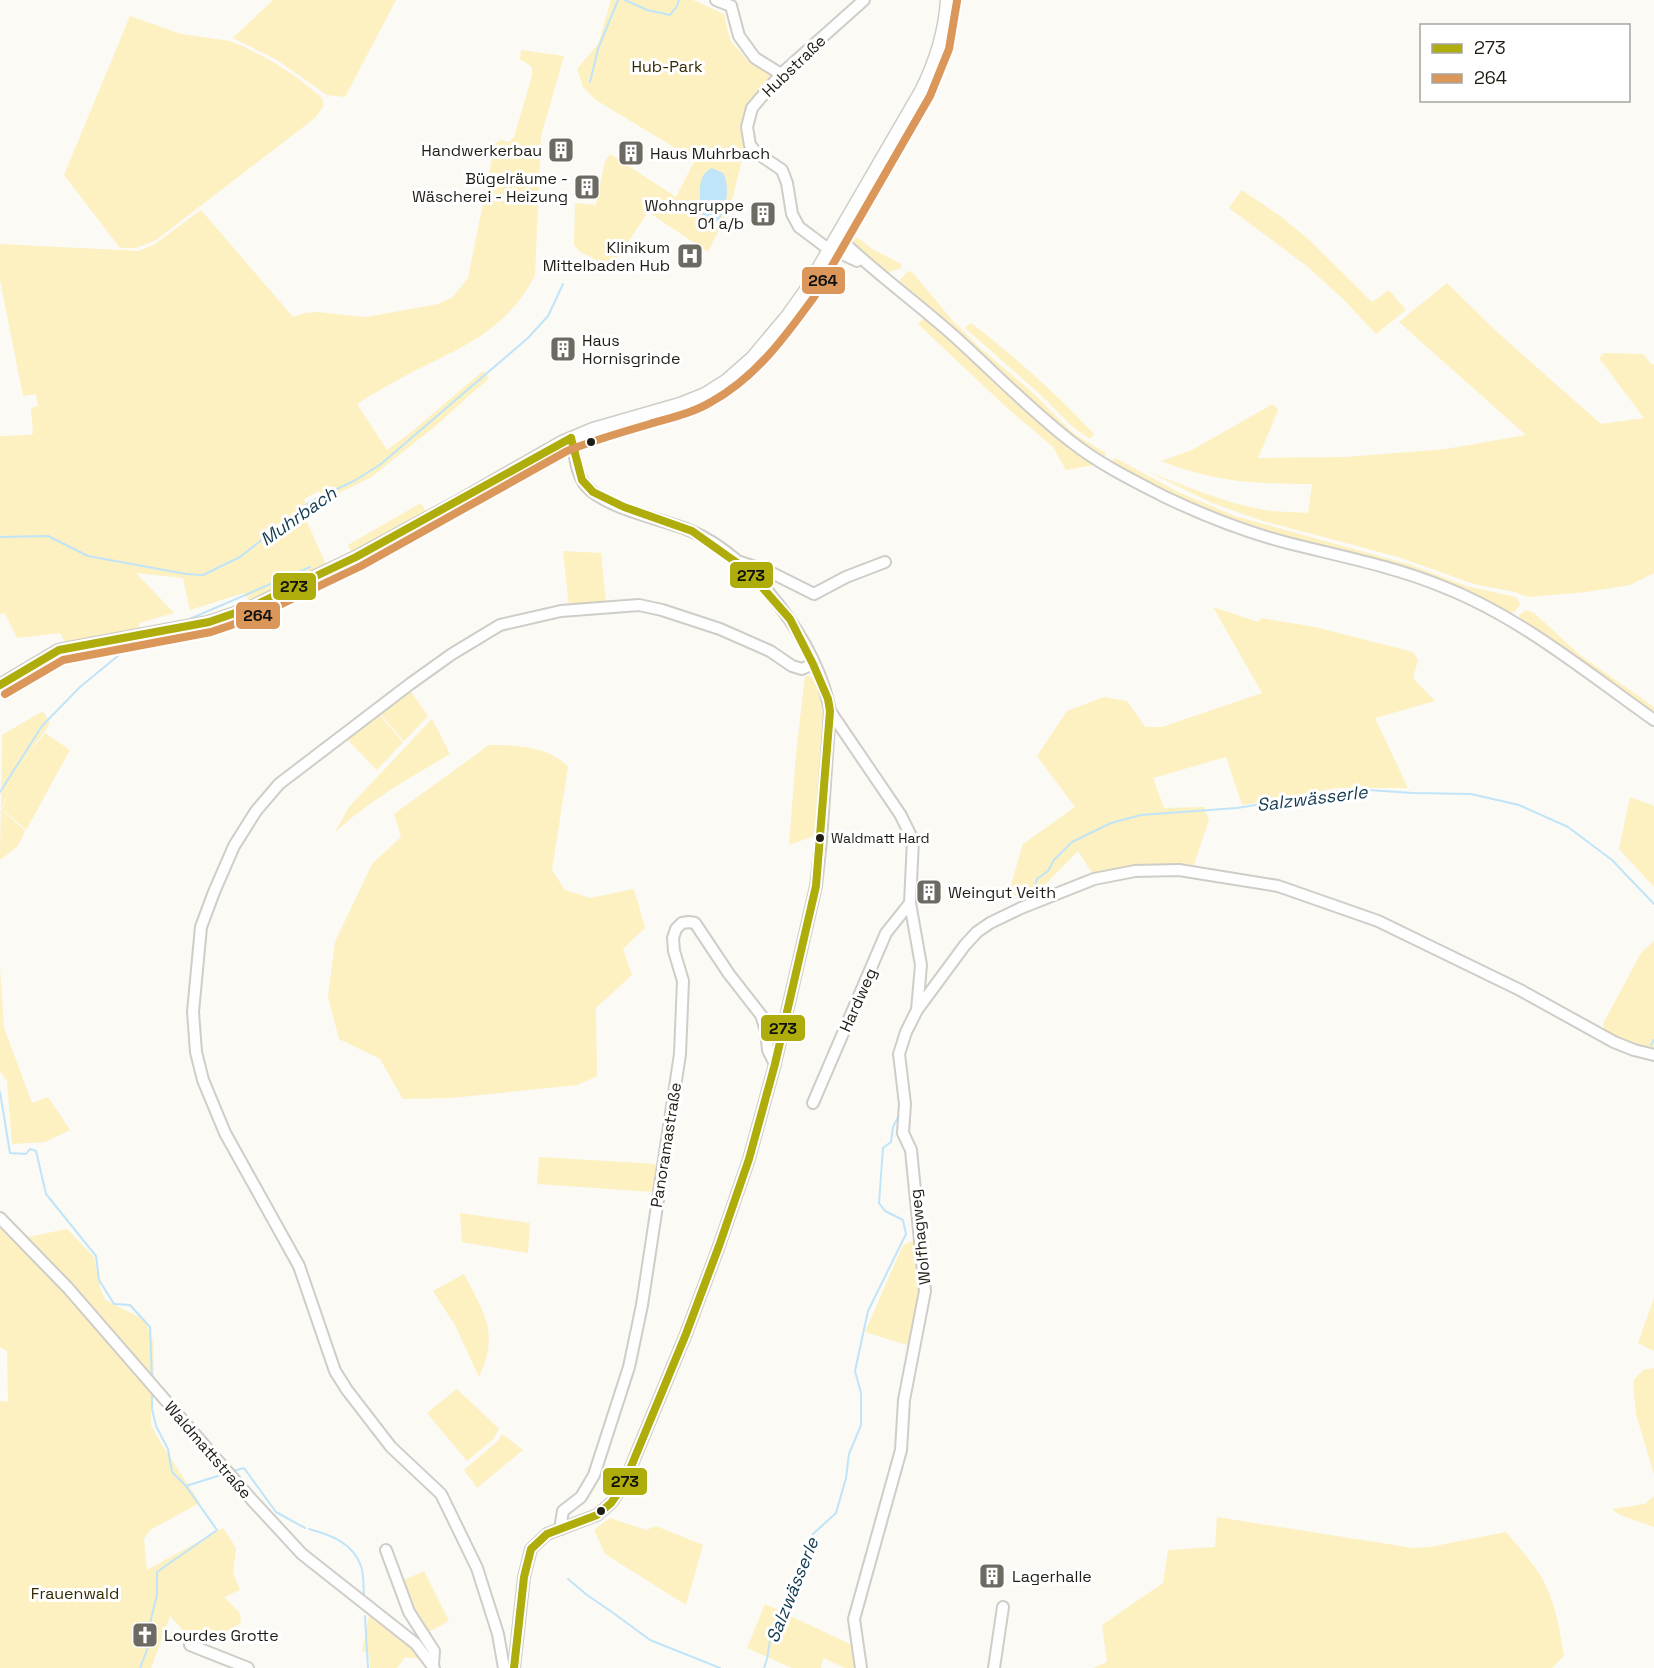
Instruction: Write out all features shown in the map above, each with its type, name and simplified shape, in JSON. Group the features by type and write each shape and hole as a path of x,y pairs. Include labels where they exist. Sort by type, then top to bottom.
{"main road":[{"path":"0,685 59,650 209,622 279,595 356,557 571,438 598,427 681,404 705,394 727,380 752,358 788,315 837,236 933,67 942,37 947,0"}],"street":[{"path":"716,0 734,3 739,36 755,58 781,74"},
{"name":"Hubstraße","path":"864,0 781,74 752,108 747,127 750,145 757,153 782,170 787,183 792,214 799,227 814,240 867,265"},
{"name":"Hubstraße","path":"837,236 867,265 954,336 1068,439 1106,464 1164,496 1235,526 1285,542 1407,574 1475,601 1543,642 1654,720"},
{"path":"514,1668 527,1560 531,1549 547,1534 590,1519 603,1511 618,1495 686,1334 749,1158 775,1064 816,886 822,834 830,711 828,699 813,664 790,619 755,579 737,561 692,531 624,507 593,492 582,480 571,438"},
{"path":"737,561 762,569 814,594 846,577 885,562"},
{"path":"755,579 762,569"},
{"path":"504,1668 498,1634 477,1568 441,1494 391,1447 335,1371 298,1266 225,1133 203,1080 196,1052 193,1012 201,927 214,892 240,837 256,812 279,784 410,684 452,654 500,625 561,611 639,605 720,629 770,651 792,666 802,669 813,664"},
{"name":"Wolfhagweg","path":"830,711 900,814 913,840 910,903 921,965 917,1010 906,1032 899,1054 905,1104 903,1133 910,1150 925,1291 904,1400 901,1450 854,1619 861,1668"},
{"path":"917,1010 965,945 990,922 1094,879 1135,871 1179,870 1278,886 1378,921 1520,990 1614,1042 1654,1055"},
{"name":"Hardweg","path":"813,1103 886,933 910,903"},
{"name":"Panoramastraße","path":"560,1528 563,1511 581,1497 594,1475 629,1367 640,1315 680,1054 683,981 674,951 673,938 676,929 682,923 689,921 695,923 729,974 761,1015 768,1050 775,1064"},
{"name":"Waldmattstraße","path":"0,1218 68,1288 245,1492 302,1554 417,1644 433,1666"},
{"name":"Waldmattstraße","path":"386,1551 409,1612 434,1651 433,1666"},
{"path":"994,1668 1004,1607"},
{"path":"190,1645 248,1668"}],"green space":[{"path":"273,0 396,0 345,97 327,95 277,60 233,38"},
{"name":"Hub-Park","path":"611,0 693,0 724,14 730,40 751,64 771,75 749,102 743,126 745,148 730,208 708,252 648,212 611,268 579,251 574,245 575,203 596,205 605,161 610,154 676,197 695,160 596,100 583,87 577,69 598,44"},
{"path":"130,16 181,34 229,41 245,47 296,77 320,96 323,107 315,118 156,240 136,248 120,248 64,175"},
{"path":"521,50 564,56 541,136 535,275 523,295 494,326 460,348 395,381 357,404 387,450 483,371 489,378 433,428 370,478 324,500 319,491 304,499 307,507 304,515 326,565 250,602 244,593 190,610 183,578 136,573 174,613 139,623 140,628 65,642 60,633 17,638 5,613 0,614 0,436 33,433 31,408 38,406 36,394 23,396 0,280 0,244 139,251 155,244 201,210 293,317 318,312 362,317 438,304 453,297 468,278 495,144 500,140 509,142 514,137 532,76 532,67 520,59"},
{"path":"1242,190 1307,238 1372,302 1389,290 1406,310 1376,334 1308,267 1229,208"},
{"path":"847,232 872,249 901,264 901,268 886,271 848,239"},
{"path":"908,271 913,273 953,321 979,347 1034,394 1074,434 1106,455 1102,457 1064,430 903,287 900,280"},
{"path":"1447,283 1497,332 1601,424 1644,418 1599,358 1604,353 1643,354 1652,365 1654,364 1654,573 1630,585 1586,592 1528,597 1515,592 1474,584 1398,557 1263,521 1212,503 1149,472 1235,503 1265,510 1308,513 1312,484 1217,478 1161,461 1192,450 1273,404 1278,410 1258,458 1346,457 1446,449 1526,435 1399,322"},
{"path":"925,317 1030,414 1075,449 1099,464 1066,470 1053,447 1006,407 918,324"},
{"path":"971,323 1065,404 1094,434 1090,439 1072,426 1041,395 965,328"},
{"path":"1113,459 1117,459 1178,492 1235,516 1411,565 1466,586 1517,598 1520,604 1515,612 1506,612 1487,602 1218,515 1112,462"},
{"path":"421,503 428,515 352,553 348,545"},
{"path":"563,551 601,553 606,603 569,607"},
{"path":"1213,607 1258,622 1261,618 1315,627 1413,652 1418,660 1413,678 1435,701 1375,718 1408,788 1337,788 1242,805 1226,757 1153,778 1164,808 1204,807 1209,820 1193,867 1094,876 1078,851 1035,895 1006,896 1023,844 1075,807 1037,756 1067,711 1104,697 1127,701 1145,727 1162,727 1262,693"},
{"path":"1526,610 1534,613 1580,655 1654,707 1654,714 1520,621 1519,615"},
{"path":"805,676 813,677 823,701 824,714 814,836 789,845 796,754"},
{"path":"409,689 428,716 404,741 378,711"},
{"path":"43,711 50,724 25,758 45,733 70,750 26,830 2,809 10,788 1,809 25,831 18,846 0,860 2,735"},
{"path":"377,712 403,742 377,770 345,737"},
{"path":"432,719 450,754 376,800 335,832 349,807"},
{"path":"489,745 532,748 552,755 568,767 552,870 565,890 590,898 634,889 645,928 623,949 632,975 596,1008 597,1076 577,1085 451,1098 403,1099 380,1059 339,1039 328,997 335,942 372,864 401,837 394,814"},
{"path":"1630,797 1654,806 1654,887 1619,849"},
{"path":"1654,941 1654,1052 1616,1040 1610,1036 1603,1024 1641,953"},
{"path":"0,969 4,1028 32,1103 48,1097 70,1130 45,1142 12,1144 7,1081 0,1071"},
{"path":"539,1157 657,1164 653,1192 537,1184"},
{"path":"460,1213 530,1223 528,1253 462,1242"},
{"name":"Frauenwald","path":"0,1228 56,1282 151,1392 151,1425 200,1503 150,1530 144,1539 147,1570 223,1528 236,1548 233,1573 240,1590 224,1597 240,1613 241,1623 199,1647 170,1616 151,1668 0,1668 0,1401 8,1402 7,1351 0,1347"},
{"path":"67,1229 94,1257 105,1300 145,1320 153,1342 154,1384 23,1238"},
{"path":"917,1239 919,1306 910,1346 865,1332 903,1245"},
{"path":"464,1274 483,1312 489,1335 485,1362 479,1377 455,1325 433,1291"},
{"path":"1654,1298 1654,1351 1638,1343"},
{"path":"1654,1368 1654,1474 1636,1414 1633,1381 1643,1370"},
{"path":"457,1389 499,1429 493,1439 467,1461 427,1413"},
{"path":"502,1434 523,1450 477,1488 464,1470 498,1441"},
{"path":"1654,1496 1654,1527 1620,1515 1612,1509 1645,1504"},
{"path":"1217,1517 1413,1548 1430,1547 1506,1532 1532,1563 1549,1592 1564,1656 1552,1668 1093,1668 1107,1662 1102,1625 1163,1583 1168,1550 1215,1547"},
{"path":"610,1518 646,1530 656,1526 703,1545 686,1605 605,1554 594,1530"},
{"path":"424,1571 449,1621 426,1633 397,1583"},
{"path":"765,1604 854,1646 857,1668 845,1668 823,1658 821,1668 792,1668 747,1648"},
{"path":"369,1615 412,1648 420,1659 405,1657 397,1668 370,1668 369,1653 362,1651"}],"water":[{"path":"712,168 723,173 727,194 721,216 712,226 706,225 704,221 700,195 702,178"}],"waterway":[{"name":"Muhrbach","path":"590,82 598,49 618,0"},
{"name":"Muhrbach","path":"625,0 647,10 670,15 679,0"},
{"name":"Muhrbach","path":"0,537 48,536 88,556 203,575 240,557 311,501 354,481 381,464 528,338 548,316 563,284"},
{"path":"185,621 310,567"},
{"path":"0,792 42,726 80,687 136,641"},
{"name":"Salzwässerle","path":"1034,888 1037,879 1048,871 1054,860 1072,842 1111,823 1141,815 1237,808 1353,789 1471,794 1519,805 1568,827 1612,860 1654,904"},
{"name":"Salzwässerle","path":"1651,1045 1654,1040"},
{"path":"0,1092 10,1153 26,1154 30,1149 36,1151 46,1194 96,1256 99,1280 114,1304 130,1305 150,1327 152,1380"},
{"name":"Salzwässerle","path":"764,1668 772,1629 813,1534 836,1513 846,1478 849,1454 861,1425 861,1393 855,1371 868,1311 906,1234 903,1220 885,1211 879,1203 883,1148 891,1142 893,1127 900,1113"},
{"path":"152,1391 152,1409 156,1426 168,1449 172,1472 186,1486 224,1474"},
{"path":"233,1471 244,1468 276,1512 305,1528"},
{"path":"140,1668 150,1642 151,1619 157,1595 157,1572 217,1530 186,1486"},
{"path":"309,1529 333,1537 353,1551 362,1569 364,1595"},
{"name":"Salzwässerle","path":"568,1579 650,1640 720,1668"},
{"path":"365,1616 368,1668"}],"transit line":[{"name":"264","path":"5,694 63,660 211,632 252,618 361,566 567,451 608,436 689,412 727,392 768,356 814,297 930,96 949,49 957,1"},
{"name":"273","path":"0,685 59,650 209,622 247,609 356,557 571,438"},
{"name":"273","path":"514,1668 524,1577 531,1549 547,1534 597,1515 611,1503 623,1486 686,1334 749,1159 775,1064 816,886 830,711 828,699 813,664 790,619 747,570 692,531 624,507 593,492 582,480 571,438"}],"place":[{"name":"Handwerkerbau","path":"561,150"},
{"name":"Haus Muhrbach","path":"631,153"},
{"name":"Bügelräume - Wäscherei - Heizung","path":"587,187"},
{"name":"Wohngruppe 01 a/b","path":"763,214"},
{"name":"Klinikum Mittelbaden Hub","path":"690,256"},
{"name":"Haus Hornisgrinde","path":"563,349"},
{"name":"Waldmatt Hard","path":"820,838"},
{"name":"Weingut Veith","path":"929,892"},
{"name":"Lagerhalle","path":"992,1576"},
{"name":"Lourdes Grotte","path":"145,1635"}]}
